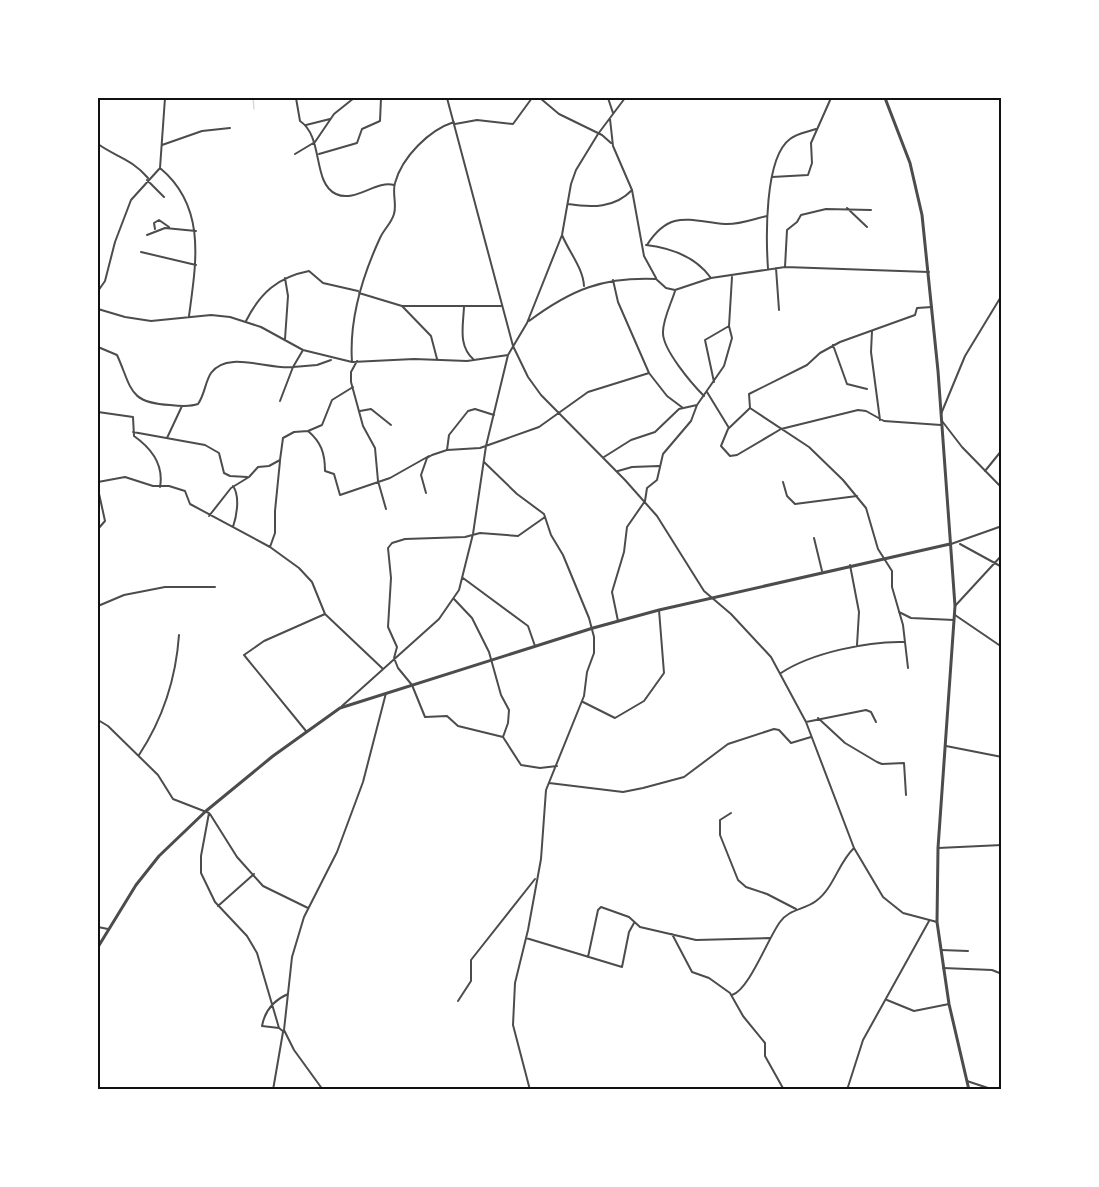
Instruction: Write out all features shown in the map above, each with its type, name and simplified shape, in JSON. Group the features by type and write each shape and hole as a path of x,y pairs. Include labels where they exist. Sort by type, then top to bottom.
{"street":[{"path":"98,291 105,280 114,242 128,205 147,179 160,168 165,98"},
{"path":"296,98 300,121 306,125 315,142 324,181 334,193 358,194 387,183 394,185"},
{"path":"295,154 315,142 330,119 354,98"},
{"path":"318,155 357,143 362,129 380,121 381,98"},
{"path":"447,98 513,346 528,377 558,412 645,501 676,543 698,584 756,641 781,673 806,722 854,848 864,868 892,907 903,913 937,922"},
{"path":"352,362 351,340 359,292 380,237 394,214 394,185 405,162 418,146 438,128 477,120 513,124 532,98 540,98 559,114 598,134 613,146"},
{"path":"608,98 614,113"},
{"path":"98,947 147,869 207,812 306,731 340,708 439,619 454,599 463,578 473,534 486,446 508,355 527,322 562,235 571,184 576,170 598,134 625,98"},
{"path":"772,177 808,175 812,163 811,143 816,129 825,116 831,98"},
{"path":"885,98 916,184 932,307 955,606 938,848 937,922 949,1004 969,1089"},
{"path":"306,125 330,119"},
{"path":"610,119 613,146 632,190 645,261 656,279 666,288 675,290 711,278 732,277 785,267 929,272"},
{"path":"162,145 202,130 230,128"},
{"path":"768,269 767,216 774,163 788,140 816,129"},
{"path":"98,144 110,153 131,161 164,197"},
{"path":"160,168 172,178 185,197 196,231 196,265 189,316"},
{"path":"568,204 601,206 614,203 632,190"},
{"path":"785,267 788,230 801,215 846,208 871,210"},
{"path":"846,208 867,227"},
{"path":"647,245 656,233 677,218 732,223 767,216"},
{"path":"156,230 154,223 159,220 169,227"},
{"path":"147,236 156,230 169,227 196,231"},
{"path":"562,235 570,255 583,274 584,287"},
{"path":"642,245 666,248 681,254 698,264 711,278"},
{"path":"141,252 196,265"},
{"path":"776,268 779,310"},
{"path":"246,321 261,296 275,282 309,271 323,283 402,306 502,306"},
{"path":"618,621 612,599 612,585 624,552 627,527 645,501 647,488 658,478 663,454 694,417 697,405 724,366 731,345 729,326 732,277"},
{"path":"285,278 288,296 285,339"},
{"path":"527,322 584,287 613,280 656,279"},
{"path":"613,280 618,302 650,373 667,396 683,408"},
{"path":"675,290 664,322 663,337 682,369 704,396"},
{"path":"941,414 965,356 1002,295"},
{"path":"402,306 431,336 437,359"},
{"path":"464,307 463,344 466,353 474,360"},
{"path":"750,408 749,394 807,365 833,345 915,315 917,308 932,307"},
{"path":"98,309 136,320 164,321 210,315 246,321 303,350 352,362 474,360 508,355"},
{"path":"714,382 705,340 729,326"},
{"path":"872,330 871,352 880,420"},
{"path":"833,345 847,384 867,389"},
{"path":"98,347 117,355 129,387 139,399 154,404 182,406 198,404 210,374 223,363 231,361 268,367 293,367 317,365 334,359"},
{"path":"280,401 293,367 303,350"},
{"path":"357,361 351,372 353,387 363,426 375,448 378,481 386,509"},
{"path":"308,431 323,448 326,471 334,474 338,494 342,495 390,478 421,458 447,450 486,446 539,427 588,392 650,373"},
{"path":"270,547 275,533 275,511 283,438 294,432 308,431 322,425 332,400 353,387"},
{"path":"707,392 729,428"},
{"path":"604,457 631,440 655,432 683,408 697,405"},
{"path":"167,438 182,406"},
{"path":"750,408 723,437 721,446 733,456 781,429 858,410 866,411 880,420 941,422 1002,488"},
{"path":"750,408 809,447 857,496 870,517 876,544 882,558 892,571 892,587 908,668"},
{"path":"360,411 371,409 391,425"},
{"path":"447,450 449,435 468,411 475,409 494,415"},
{"path":"98,412 131,416 134,419 133,432 136,438 148,447 161,471 160,487"},
{"path":"133,432 211,448 219,453 224,473 230,476 249,477"},
{"path":"985,471 1002,450"},
{"path":"426,493 421,475 427,458 432,455"},
{"path":"209,516 233,486 249,477 258,467 269,466 280,460"},
{"path":"484,462 545,517 593,628 594,653 587,672 582,702 549,783 526,938 515,983 513,1021 530,1089"},
{"path":"617,471 632,467 659,466"},
{"path":"98,482 125,477 185,491 190,504 270,547 310,579 325,614 382,668"},
{"path":"783,482 787,496 795,504 857,496"},
{"path":"232,528 237,502 237,492 233,486"},
{"path":"98,489 105,522 98,529"},
{"path":"545,517 521,535 473,534 399,540 389,545 391,589 388,623 397,650 394,658 401,673 412,685 425,717 447,716 458,726 503,737 521,765 540,768 557,766"},
{"path":"340,708 618,621 822,571 959,543 1002,526"},
{"path":"814,538 822,571"},
{"path":"959,543 1002,567"},
{"path":"955,606 1002,555"},
{"path":"850,565 859,612 857,645"},
{"path":"463,578 528,626 535,646"},
{"path":"98,606 121,596 165,587 215,587"},
{"path":"454,599 472,618 491,660 500,692 509,710 503,737"},
{"path":"582,702 615,718 648,696 664,674 665,668 659,610"},
{"path":"898,611 911,618 954,620"},
{"path":"306,731 244,655 264,641 325,614"},
{"path":"955,615 1002,647"},
{"path":"139,755 150,738 166,701 179,635"},
{"path":"781,673 802,662 857,645 904,642"},
{"path":"273,1089 284,1031 292,957 308,908 337,852 355,805 372,756 386,693"},
{"path":"806,722 866,710 871,712 876,722"},
{"path":"818,718 845,743 877,762 904,763 906,795"},
{"path":"98,720 139,755 158,775 173,799 207,812 237,857 268,890 308,908"},
{"path":"549,783 623,792 684,777 728,744 774,729 779,730 791,743 811,737"},
{"path":"946,746 1002,756"},
{"path":"207,812 200,864 207,885 218,906 247,936 257,953 267,978 279,1028"},
{"path":"731,813 720,820 718,825 735,877 746,887 767,894 796,909"},
{"path":"938,848 1002,845"},
{"path":"732,995 737,994 754,971 782,919 820,897 854,848"},
{"path":"218,906 254,874"},
{"path":"458,1001 471,981 471,960 536,879"},
{"path":"588,957 599,908 604,907 620,913 640,927 696,940 770,938"},
{"path":"847,1089 859,1048 929,921"},
{"path":"526,938 622,967 629,932 634,923"},
{"path":"98,927 108,929"},
{"path":"672,934 692,972 709,978 732,995 743,1016 765,1043 765,1056 784,1089"},
{"path":"941,950 968,951"},
{"path":"943,968 992,970 1002,974"},
{"path":"288,994 278,998 272,1005 264,1016 262,1026 279,1028 284,1031 294,1050 323,1089"},
{"path":"886,999 914,1011 949,1004"},
{"path":"967,1081 994,1089"}],"waterway":[{"path":"253,98 254,109"}]}
